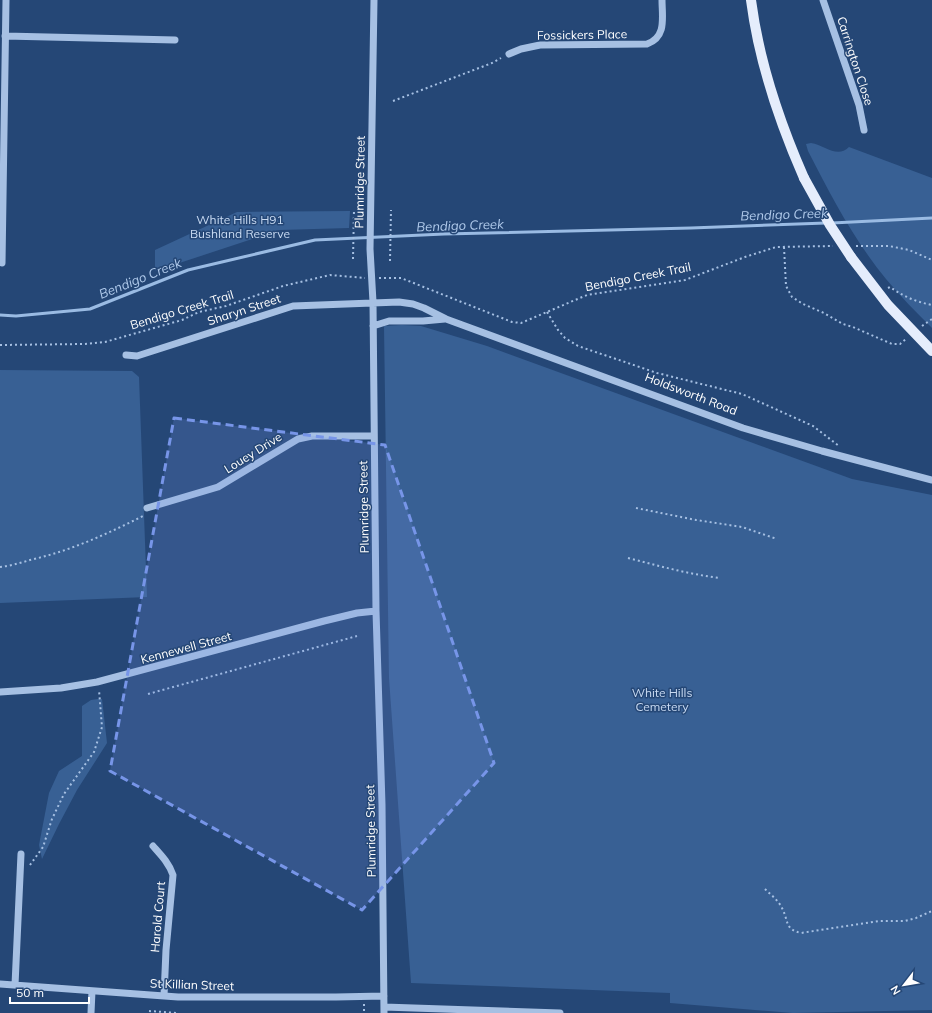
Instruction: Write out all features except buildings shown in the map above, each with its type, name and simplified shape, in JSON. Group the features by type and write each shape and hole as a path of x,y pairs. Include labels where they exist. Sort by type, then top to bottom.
{"main road":[{"path":"750,0 761,56 770,91 804,178 830,225 852,257 888,305 932,351"}],"street":[{"path":"2,263 2,44 5,36 6,0"},
{"name":"Plumridge Street","path":"374,0 370,249 373,302 376,611 382,805 384,1010"},
{"name":"Fossickers Place","path":"509,54 540,45 643,45 656,40 661,32 662,0"},
{"name":"Carrington Close","path":"823,0 859,105 864,130"},
{"path":"5,36 174,40"},
{"name":"Holdsworth Road","path":"373,302 399,302 413,304 446,319 613,379 743,428 822,451 932,480"},
{"name":"Sharyn Street","path":"126,356 137,356 288,307 373,302"},
{"name":"Holdsworth Road","path":"373,326 389,321 446,319"},
{"name":"Louey Drive","path":"147,508 218,487 298,439 312,436 374,436"},
{"name":"Kennewell Street","path":"0,692 61,688 98,682 324,621 376,611"},
{"name":"Harold Court","path":"153,846 166,860 173,874 166,950 164,996"},
{"path":"15,985 21,854"},
{"name":"St Killian Street","path":"0,984 164,996 236,998 384,996"},
{"path":"91,1013 92,991"},
{"path":"384,1010 560,1013"}],"path":[{"path":"393,101 492,63 509,54"},
{"path":"353,259 354,210"},
{"path":"390,261 391,210"},
{"name":"Bendigo Creek Trail","path":"378,278 401,278 516,323 520,323 587,295 685,280 776,247 833,246"},
{"path":"849,246 889,246 910,250 932,260"},
{"path":"784,247 786,286 792,297 843,324 892,344 900,344 907,338"},
{"name":"Bendigo Creek Trail","path":"0,345 85,344 105,342 182,320 199,312 226,306 283,286 330,275 367,278"},
{"path":"890,287 902,296 932,305"},
{"path":"547,312 558,330 565,338 578,346 657,374 742,394 813,426 841,447"},
{"path":"921,327 932,319"},
{"path":"636,508 696,520 742,527 777,539"},
{"path":"0,567 52,555 77,546 108,534 144,515"},
{"path":"628,558 699,576 720,578"},
{"path":"148,694 357,636"},
{"path":"20,867 30,865 43,847 52,819 64,794 94,752 102,727 98,682"},
{"path":"765,889 782,907 788,926 794,931 801,933 879,922 905,921 932,911"},
{"path":"364,1004 364,1013"},
{"path":"149,1011 177,1013"}],"highlighted area":[{"path":"174,418 385,445 494,763 362,910 110,771"}],"green space":[{"path":"811,143 835,152 840,152 849,147 932,178 932,328 891,285 874,264 853,233 834,201 808,151 806,144"},
{"name":"White Hills H91 Bushland Reserve","path":"350,211 349,228 280,230 155,271 155,250 237,212"},
{"name":"White Hills Cemetery","path":"384,326 421,326 487,346 852,479 932,495 932,1010 793,1013 670,1003 670,993 411,983 389,678"},
{"path":"0,370 132,371 139,377 147,597 0,603"},
{"path":"102,699 107,743 77,790 42,859 39,845 49,793 59,771 82,756 82,706 91,700"}],"waterway":[{"name":"Bendigo Creek","path":"832,223 932,218"},
{"name":"Bendigo Creek","path":"0,315 16,316 90,309 188,270 315,240 444,234 826,223"}]}
